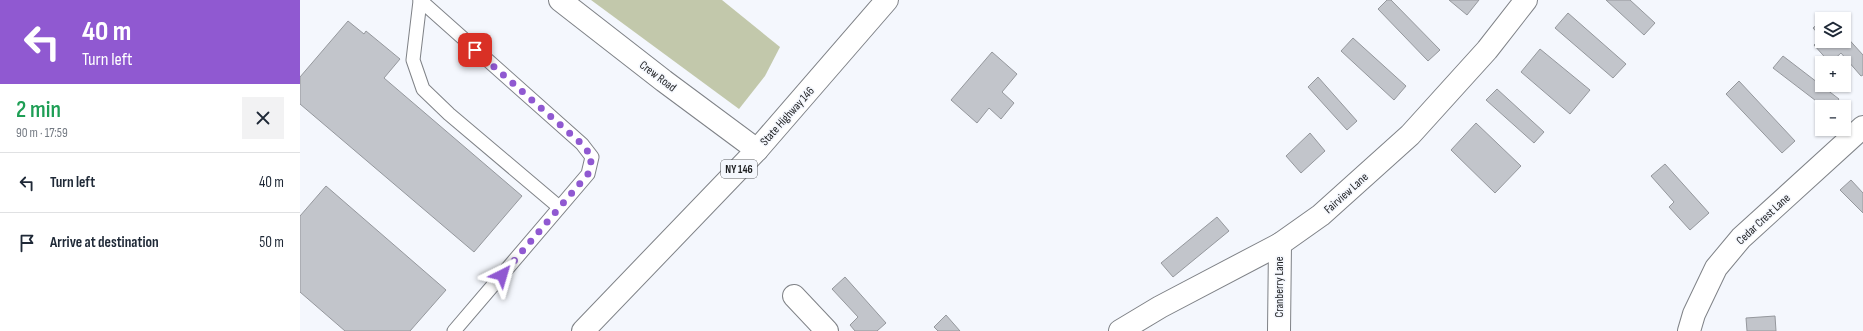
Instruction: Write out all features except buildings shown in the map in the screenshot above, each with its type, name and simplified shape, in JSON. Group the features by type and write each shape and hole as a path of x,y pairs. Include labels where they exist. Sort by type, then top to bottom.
{"street":[{"name":"Crew Road","path":"560,0 664,81 757,150"},
{"name":"State Highway 146","path":"583,331 757,150 887,0"},
{"name":"Fairview Lane","path":"1120,331 1160,307 1280,244 1321,215 1410,135 1487,50 1526,0"},
{"name":"Cedar Crest Lane","path":"1689,331 1694,314 1716,268 1741,238 1863,127"},
{"name":"Cranberry Lane","path":"1279,331 1280,244"},
{"path":"794,296 827,331"}],"lane":[{"path":"420,0 582,144 592,157 588,174 454,331"},
{"path":"420,0 413,60 423,89 449,114 559,207"}],"green space":[{"path":"591,0 722,0 780,47 765,76 739,109"}],"route":[{"path":"475,50 582,144 592,157 588,174 502,275"}]}
